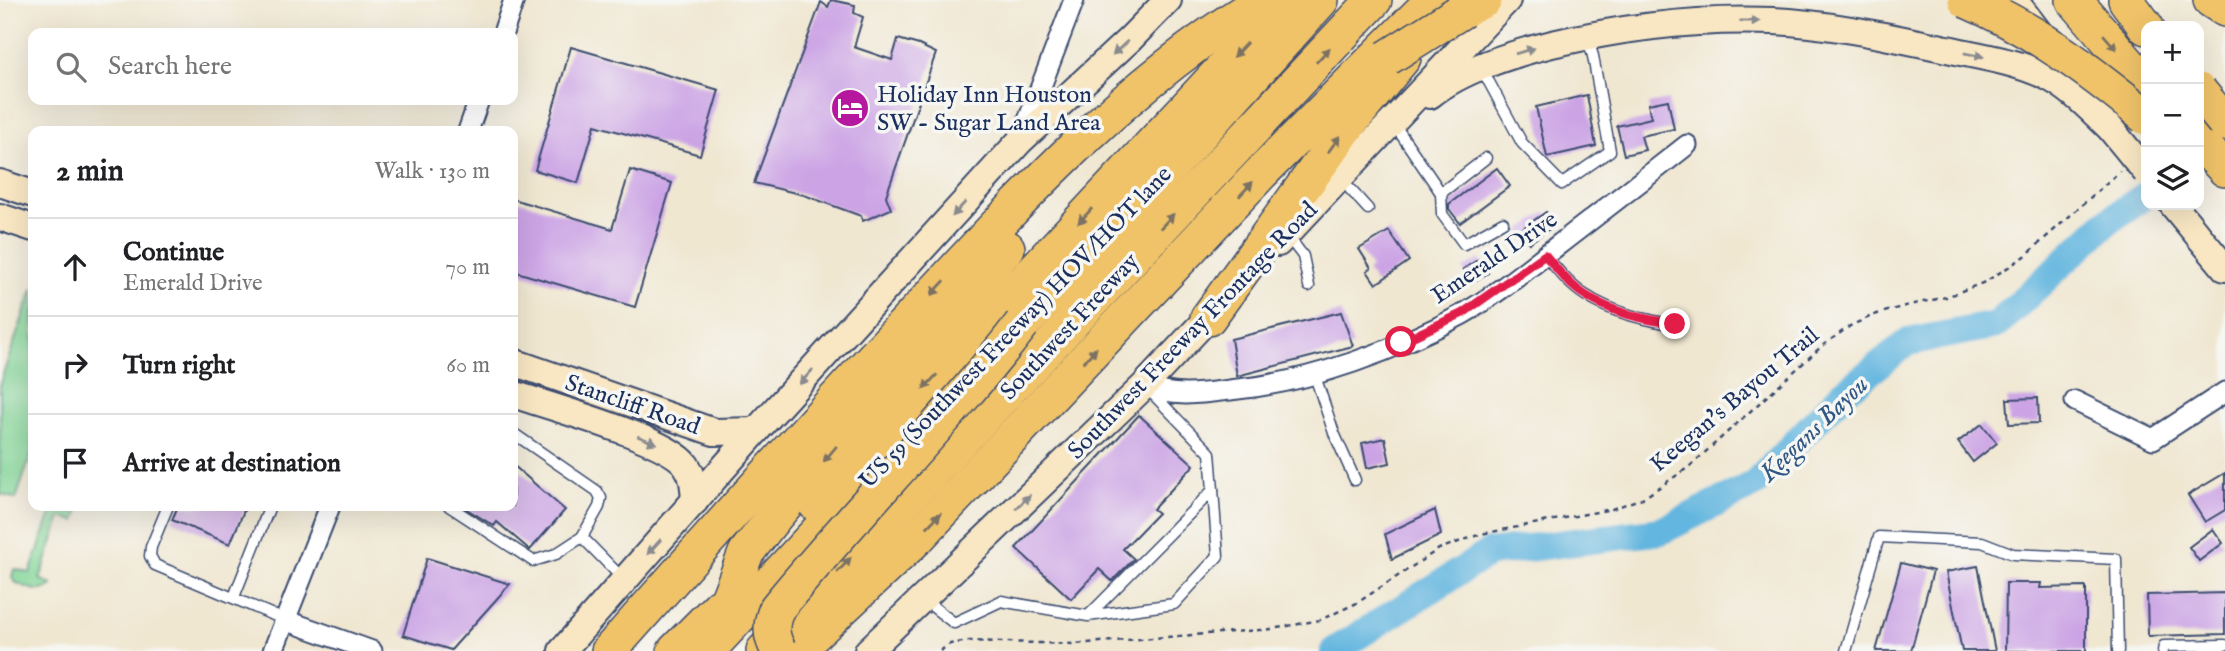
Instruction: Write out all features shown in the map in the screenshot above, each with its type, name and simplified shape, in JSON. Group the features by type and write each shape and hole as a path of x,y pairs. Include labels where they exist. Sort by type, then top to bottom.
{"highway":[{"path":"729,597 746,553 775,516 968,292 1227,0"},
{"path":"609,651 761,479 996,225 1121,103 1189,49 1263,0"},
{"name":"Southwest Freeway","path":"764,651 1374,0"},
{"path":"796,651 952,502 1291,142 1433,0"},
{"path":"1208,318 1348,125 1451,0"},
{"path":"1351,83 1434,26 1484,0"},
{"path":"1966,0 2025,29 2112,88 2141,113"},
{"path":"2074,0 2141,78"},
{"path":"2126,0 2142,21"},
{"path":"2213,0 2225,11"},
{"path":"675,651 1302,8"},
{"name":"US 59 (Southwest Freeway) HOV/HOT lane","path":"707,651 881,465 1105,239 1302,8"},
{"path":"2204,97 2225,123"},
{"path":"2204,146 2225,169"},
{"path":"2204,173 2225,195"},
{"path":"779,651 771,631 777,608 981,377 1022,324"}],"main road":[{"path":"562,651 756,431 1020,141 1168,0"},
{"name":"Southwest Freeway Frontage Road","path":"868,651 1144,386 1507,0"},
{"path":"2014,0 2110,128 2136,169"},
{"path":"1388,128 1438,88 1519,53 1634,27 1773,21 1895,38 2008,62 2044,75 2068,88 2110,128"},
{"path":"0,183 28,192"},
{"path":"2177,210 2225,268"},
{"path":"0,217 28,226"},
{"name":"Stancliff Road","path":"518,364 714,432 756,431"},
{"name":"Stancliff Road","path":"518,396 673,452 686,465 694,480 695,501"}],"street":[{"path":"1020,141 1074,0"},
{"path":"504,28 510,3"},
{"path":"470,126 477,105"},
{"name":"Emerald Drive","path":"1144,386 1163,393 1193,394 1251,388 1315,376 1401,342 1463,313 1545,255 1687,145"},
{"path":"2075,401 2153,439 2225,392"},
{"path":"600,424 610,396"},
{"path":"273,651 328,511"},
{"path":"285,620 372,651"}],"lane":[{"path":"1479,69 1489,82 1522,143 1562,184 1610,151 1593,56 1586,36"},
{"path":"1388,128 1441,193 1442,214 1464,244 1503,222"},
{"path":"1441,193 1486,158"},
{"path":"1340,178 1368,209"},
{"path":"1286,234 1303,256 1309,286"},
{"path":"1545,255 1585,295 1631,317 1675,324"},
{"path":"1315,376 1334,433 1355,480"},
{"path":"923,598 954,623 1001,601 1088,616 1174,604 1218,556 1210,453 1144,386"},
{"path":"457,511 533,561 555,554 582,537 599,507 601,498 597,491 518,436"},
{"path":"1088,616 1213,490"},
{"path":"166,511 151,547 150,556 155,565 285,620"},
{"path":"233,597 268,511"},
{"path":"582,537 624,581"},
{"path":"1846,651 1879,537 1982,542 2013,554 2116,559 2118,651"},
{"path":"2163,651 2164,646 2225,645"}],"path":[{"name":"Keegan's Bayou Trail","path":"940,651 950,644 969,641 1073,644 1272,629 1320,620 1357,603 1449,545 1481,534 1612,509 1645,496 1689,467 1822,346 1850,326 1874,315 1946,298 1985,282 2024,257 2136,169"}],"green space":[{"path":"28,302 28,464 16,499 0,494 0,383"},
{"path":"45,511 78,511 75,521 61,517 40,579 52,585 43,590 29,588 15,582 12,577 14,569 30,573 51,513"}],"building":[{"name":"Holiday Inn Houston SW - Sugar Land Area","path":"831,0 855,5 854,13 863,17 854,47 892,60 898,39 936,53 886,196 891,209 863,221 861,216 804,195 754,183 821,2 828,7"},
{"path":"571,47 719,90 700,155 595,125 578,183 535,170"},
{"path":"1587,95 1596,146 1547,157 1536,107"},
{"path":"1668,100 1674,129 1641,136 1645,150 1624,155 1617,126 1651,118 1648,104"},
{"path":"1497,168 1510,186 1460,223 1449,209 1449,204"},
{"path":"630,170 672,183 635,307 518,272 518,201 612,229"},
{"path":"1546,212 1555,225 1529,243 1520,230"},
{"path":"1389,231 1409,261 1376,284 1367,271 1371,268 1359,249"},
{"path":"1479,259 1488,273 1471,283 1463,269"},
{"path":"1341,312 1353,346 1237,376 1231,339"},
{"path":"2038,398 2039,423 2009,424 2007,399"},
{"path":"1139,415 1194,465 1153,509 1158,513 1123,549 1134,559 1112,581 1099,569 1071,599 1016,548"},
{"path":"1982,424 1997,443 1973,462 1958,442"},
{"path":"1385,438 1390,463 1367,468 1362,443"},
{"path":"518,469 565,510 530,550 497,522 494,526 470,511 518,511"},
{"path":"2225,473 2225,510 2205,522 2188,495"},
{"path":"1435,510 1441,535 1392,559 1385,534"},
{"path":"176,511 244,511 230,544 172,520"},
{"path":"2213,529 2223,543 2199,561 2189,547"},
{"path":"427,558 510,584 451,650 403,635"},
{"path":"1901,563 1933,571 1911,651 1876,651"},
{"path":"1978,566 1995,651 1962,651 1946,572"},
{"path":"2006,583 2041,583 2040,588 2086,587 2086,651 2005,651"},
{"path":"2225,593 2225,634 2148,636 2147,595"}],"waterway":[{"name":"Keegans Bayou","path":"1334,651 1489,553 1661,531 1755,484 1843,393 1908,342 1996,325 2107,222 2141,198"}],"place":[{"name":"Holiday Inn Houston SW - Sugar Land Area","path":"850,108"}],"route":[{"path":"1401,342 1463,313 1545,255 1585,295 1631,317 1675,324"}]}
